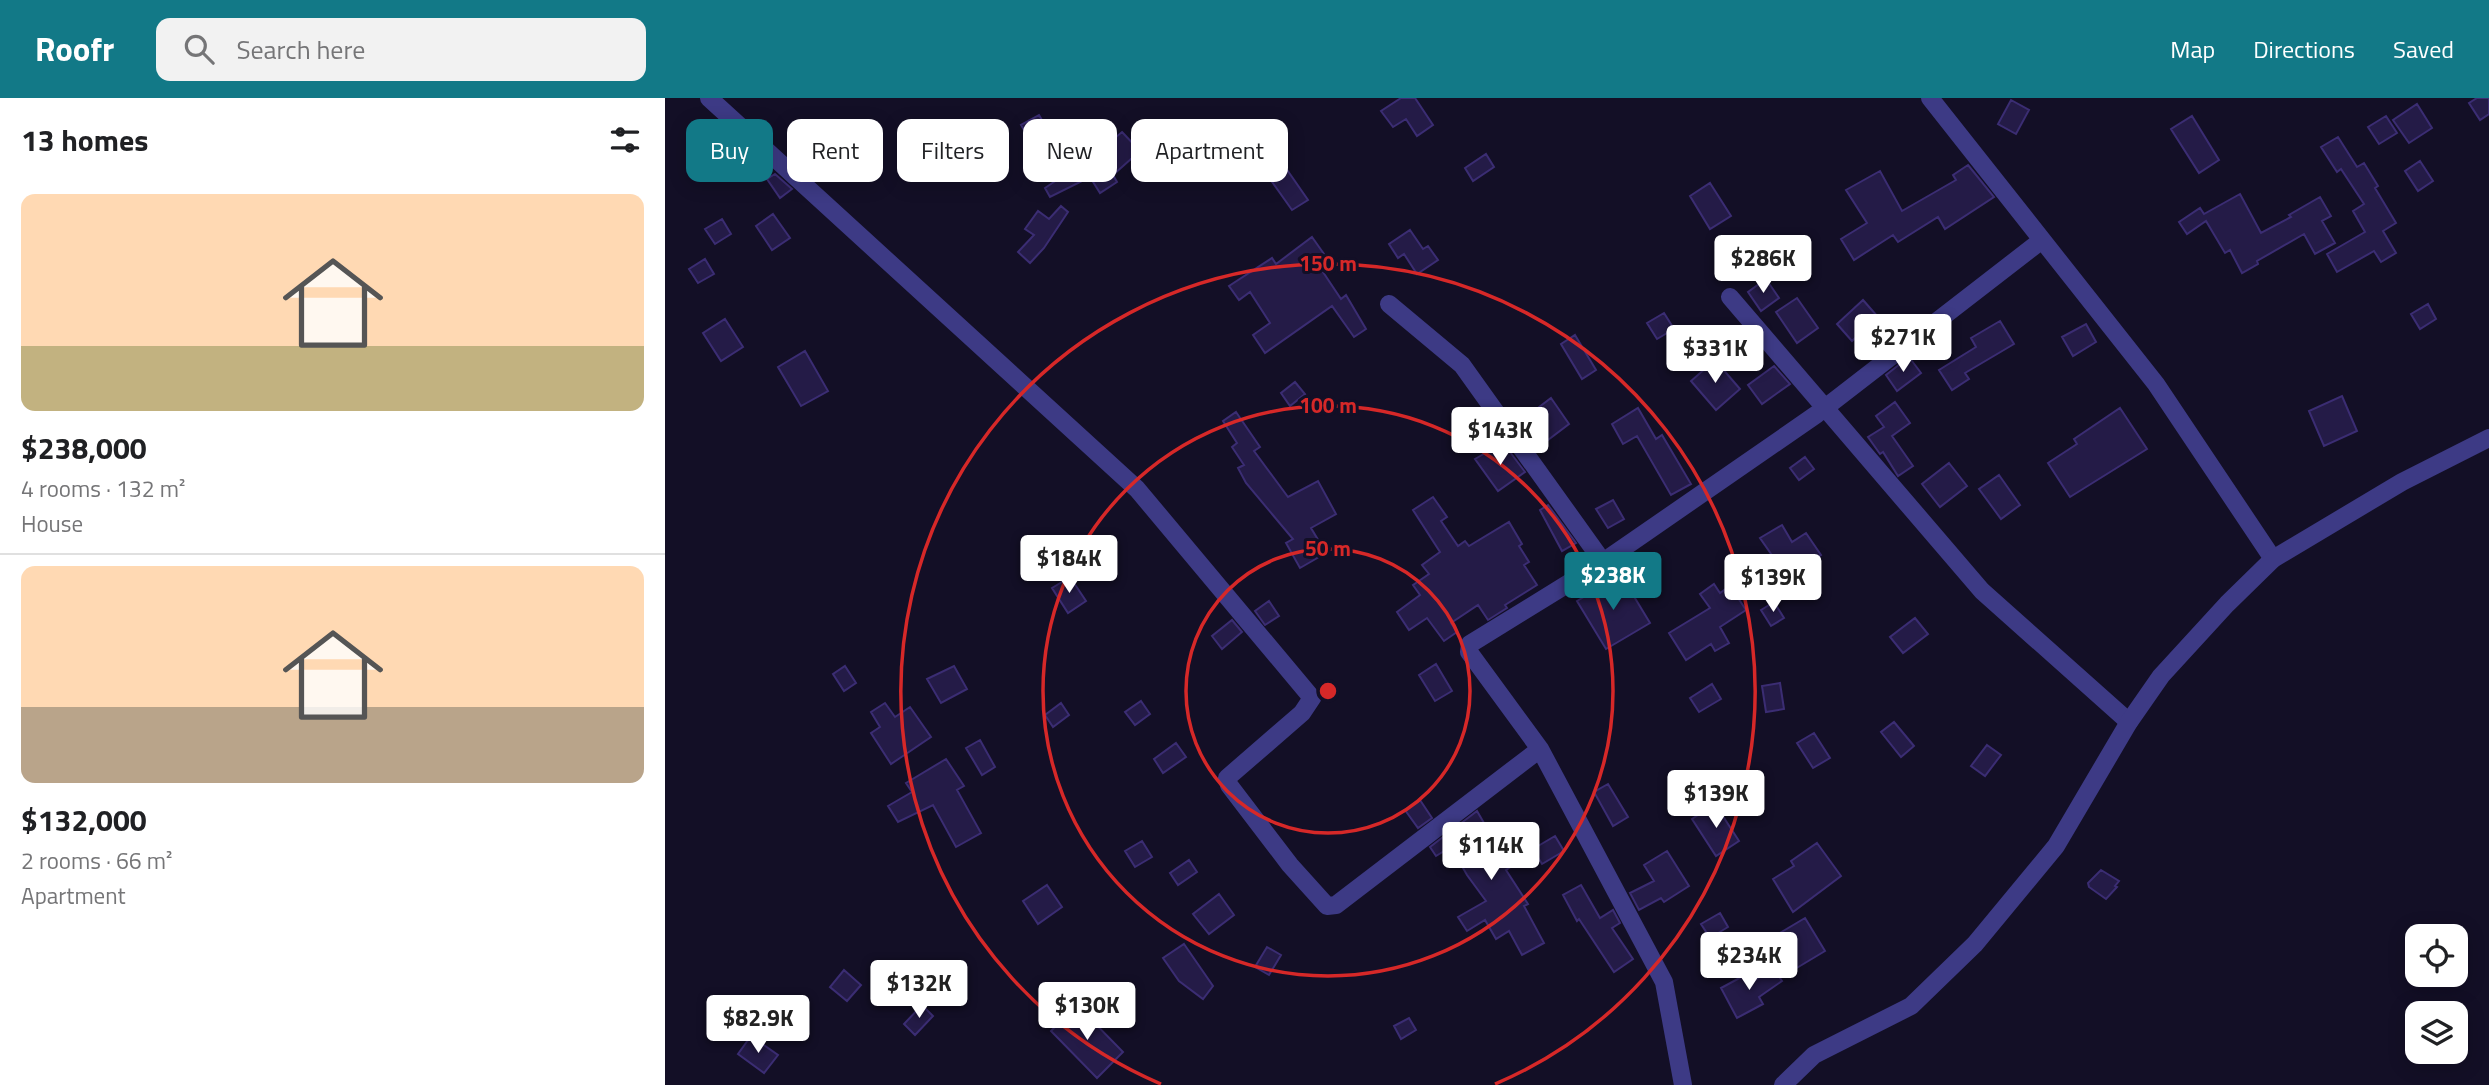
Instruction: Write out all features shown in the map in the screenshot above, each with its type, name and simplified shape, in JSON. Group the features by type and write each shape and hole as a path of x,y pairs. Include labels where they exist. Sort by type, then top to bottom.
{"street":[{"path":"709,98 1137,489 1312,698 1302,713 1227,778 1229,785 1290,865 1327,906 1336,905 1540,749"},
{"path":"1930,98 2156,384 2273,559"},
{"path":"1683,1085 1664,982 1540,749 1469,652 1470,644 1603,562 1825,408 2042,240"},
{"path":"1730,298 1982,591 2129,722"},
{"path":"1389,304 1462,365 1603,562"},
{"path":"1783,1085 1814,1055 1911,1006 1975,944 2056,846 2129,722 2161,676 2227,604 2273,559 2402,482 2489,438"}],"building":[{"path":"1401,98 1415,98 1433,125 1417,136 1406,119 1393,127 1381,111"},
{"path":"2477,98 2489,98 2489,114 2480,120 2469,103"},
{"path":"2011,100 2029,110 2016,134 1998,124"},
{"path":"2417,104 2432,128 2409,143 2393,120"},
{"path":"2192,116 2219,160 2199,173 2171,129"},
{"path":"2386,116 2397,133 2379,144 2368,127"},
{"path":"1122,132 1131,142 1131,159 1117,171 1117,136"},
{"path":"2338,137 2357,167 2364,163 2378,186 2375,188 2396,223 2383,231 2396,253 2381,262 2374,251 2337,272 2327,254 2365,232 2353,211 2364,204 2341,169 2337,172 2321,147"},
{"path":"1486,154 1494,167 1473,181 1465,168"},
{"path":"2420,161 2433,181 2418,191 2405,171"},
{"path":"1968,165 1994,197 1945,229 1938,217 1898,242 1893,235 1854,260 1841,239 1867,223 1846,190 1880,171 1902,211 1956,180 1953,175"},
{"path":"1288,171 1308,200 1292,210 1272,182 1288,182"},
{"path":"775,174 792,189 780,198 769,182 773,182"},
{"path":"1054,182 1080,182 1050,197 1045,188"},
{"path":"1093,182 1117,182 1100,193"},
{"path":"1710,183 1731,216 1710,229 1690,196"},
{"path":"2240,194 2261,233 2320,197 2331,216 2322,221 2335,243 2315,254 2304,234 2257,261 2258,264 2242,273 2230,250 2225,253 2206,221 2187,234 2179,222 2200,208 2204,214"},
{"path":"1061,206 1068,212 1044,248 1030,263 1018,252 1034,235 1025,229 1038,211 1049,219"},
{"path":"773,214 790,238 772,250 756,226"},
{"path":"722,219 731,234 715,244 705,229"},
{"path":"1410,230 1423,249 1428,246 1438,260 1417,274 1404,254 1398,258 1389,244"},
{"path":"1312,237 1324,254 1315,260 1341,299 1346,295 1366,329 1354,337 1332,306 1265,353 1253,335 1270,323 1250,292 1239,300 1229,286 1272,258 1276,264"},
{"path":"705,259 714,274 698,283 689,269"},
{"path":"1766,279 1779,298 1761,311 1748,292"},
{"path":"1797,298 1818,328 1797,343 1776,312"},
{"path":"1863,300 1878,317 1852,341 1837,324"},
{"path":"2428,304 2436,319 2420,329 2411,314"},
{"path":"1664,313 1674,329 1657,339 1647,323"},
{"path":"725,319 743,347 721,361 703,333"},
{"path":"2000,321 2014,344 1965,373 1969,379 1952,390 1939,370 1976,347 1971,338"},
{"path":"2086,324 2096,342 2073,356 2062,337"},
{"path":"1575,335 1596,370 1582,379 1561,344"},
{"path":"805,351 828,391 801,406 778,367"},
{"path":"1909,357 1921,373 1897,391 1886,375"},
{"path":"1715,360 1740,389 1716,410 1691,381"},
{"path":"1774,366 1790,384 1762,404 1748,385"},
{"path":"1295,382 1305,394 1290,406 1281,393"},
{"path":"2342,396 2357,431 2324,446 2309,411"},
{"path":"1551,398 1569,424 1536,449 1526,435 1543,424 1534,411"},
{"path":"1895,402 1910,423 1892,436 1913,466 1898,476 1883,452 1880,454 1868,437 1884,427 1876,416"},
{"path":"1638,408 1656,439 1662,435 1691,484 1671,495 1637,436 1623,444 1612,424"},
{"path":"2120,408 2147,449 2070,497 2048,463 2077,444 2074,439"},
{"path":"1236,412 1260,447 1254,451 1288,497 1318,481 1336,514 1311,528 1326,553 1300,568 1286,543 1293,539 1246,483 1238,468 1244,465 1232,447 1237,443 1223,421"},
{"path":"1494,448 1498,454 1507,448 1525,472 1498,491 1475,459"},
{"path":"1805,457 1814,469 1799,480 1790,468"},
{"path":"1949,463 1967,486 1940,507 1922,484"},
{"path":"1999,475 2020,505 2001,519 1979,489"},
{"path":"1433,497 1447,517 1441,521 1458,546 1465,541 1469,546 1509,522 1529,562 1524,565 1537,585 1505,605 1507,608 1488,620 1478,605 1451,623 1457,632 1444,641 1427,618 1409,630 1397,612 1420,595 1413,585 1429,574 1422,565 1440,552 1413,510"},
{"path":"1613,500 1624,519 1608,528 1596,509"},
{"path":"1548,505 1576,543 1562,551 1540,510"},
{"path":"1782,525 1792,542 1806,533 1821,555 1814,560 1811,581 1798,578 1792,569 1785,574 1760,538"},
{"path":"1621,575 1650,623 1606,649 1577,601"},
{"path":"1070,577 1086,601 1068,613 1052,588"},
{"path":"1714,584 1720,593 1730,586 1746,610 1720,627 1729,643 1715,651 1711,644 1686,660 1669,633 1710,608 1700,594"},
{"path":"1269,601 1279,616 1265,625 1255,611"},
{"path":"1774,602 1784,618 1771,626 1761,610"},
{"path":"1915,618 1928,634 1903,653 1890,637"},
{"path":"1232,620 1242,632 1222,649 1212,636"},
{"path":"1436,664 1452,691 1435,701 1419,675"},
{"path":"845,666 856,683 844,691 833,674"},
{"path":"954,666 967,689 941,703 927,679"},
{"path":"1780,683 1784,709 1766,712 1762,686"},
{"path":"1712,684 1721,699 1699,712 1690,698"},
{"path":"1141,701 1150,714 1135,725 1125,712"},
{"path":"885,703 895,717 910,707 931,737 891,764 871,733 880,727 871,712"},
{"path":"1061,703 1069,715 1053,727 1045,715"},
{"path":"1894,722 1914,746 1901,757 1881,732"},
{"path":"1814,733 1830,758 1813,768 1797,743"},
{"path":"980,740 995,767 982,775 966,748"},
{"path":"1176,743 1186,757 1163,773 1154,759"},
{"path":"1987,745 2001,755 1985,776 1971,766"},
{"path":"946,759 964,786 957,790 981,833 956,847 933,805 898,822 888,806 912,792 906,783"},
{"path":"1608,784 1628,817 1613,826 1594,792"},
{"path":"1420,800 1432,818 1418,828 1405,810"},
{"path":"1715,804 1739,841 1716,856 1692,819"},
{"path":"1477,811 1491,835 1500,829 1520,861 1506,870 1528,904 1524,906 1544,943 1522,955 1509,931 1496,939 1485,920 1467,931 1458,917 1486,901 1451,847 1436,856 1430,847"},
{"path":"1555,836 1564,851 1542,864 1533,849"},
{"path":"1142,841 1152,857 1135,867 1125,851"},
{"path":"1817,843 1841,876 1793,912 1773,879 1794,866 1791,861"},
{"path":"1667,851 1689,886 1664,902 1661,898 1639,910 1630,893 1654,881 1644,865"},
{"path":"1189,860 1197,872 1178,885 1170,873"},
{"path":"2101,870 2119,881 2106,899 2089,887 2088,883"},
{"path":"1047,885 1062,907 1038,924 1023,901"},
{"path":"1581,885 1600,918 1613,910 1620,923 1612,928 1633,959 1614,972 1579,919 1577,921 1563,895"},
{"path":"1219,894 1234,915 1209,934 1193,914"},
{"path":"1720,913 1728,927 1710,938 1701,924"},
{"path":"1805,918 1825,951 1790,972 1770,939"},
{"path":"1184,944 1213,986 1203,999 1179,981 1163,958"},
{"path":"1267,947 1281,955 1269,975 1255,967"},
{"path":"1773,968 1782,981 1759,997 1763,1004 1737,1018 1721,988 1747,974 1751,983"},
{"path":"844,970 861,985 847,1001 830,987"},
{"path":"922,1005 933,1016 915,1035 904,1024"},
{"path":"1077,1005 1123,1052 1097,1078 1051,1031"},
{"path":"1409,1018 1416,1030 1401,1039 1394,1026"},
{"path":"751,1036 778,1055 764,1073 738,1054"}]}
